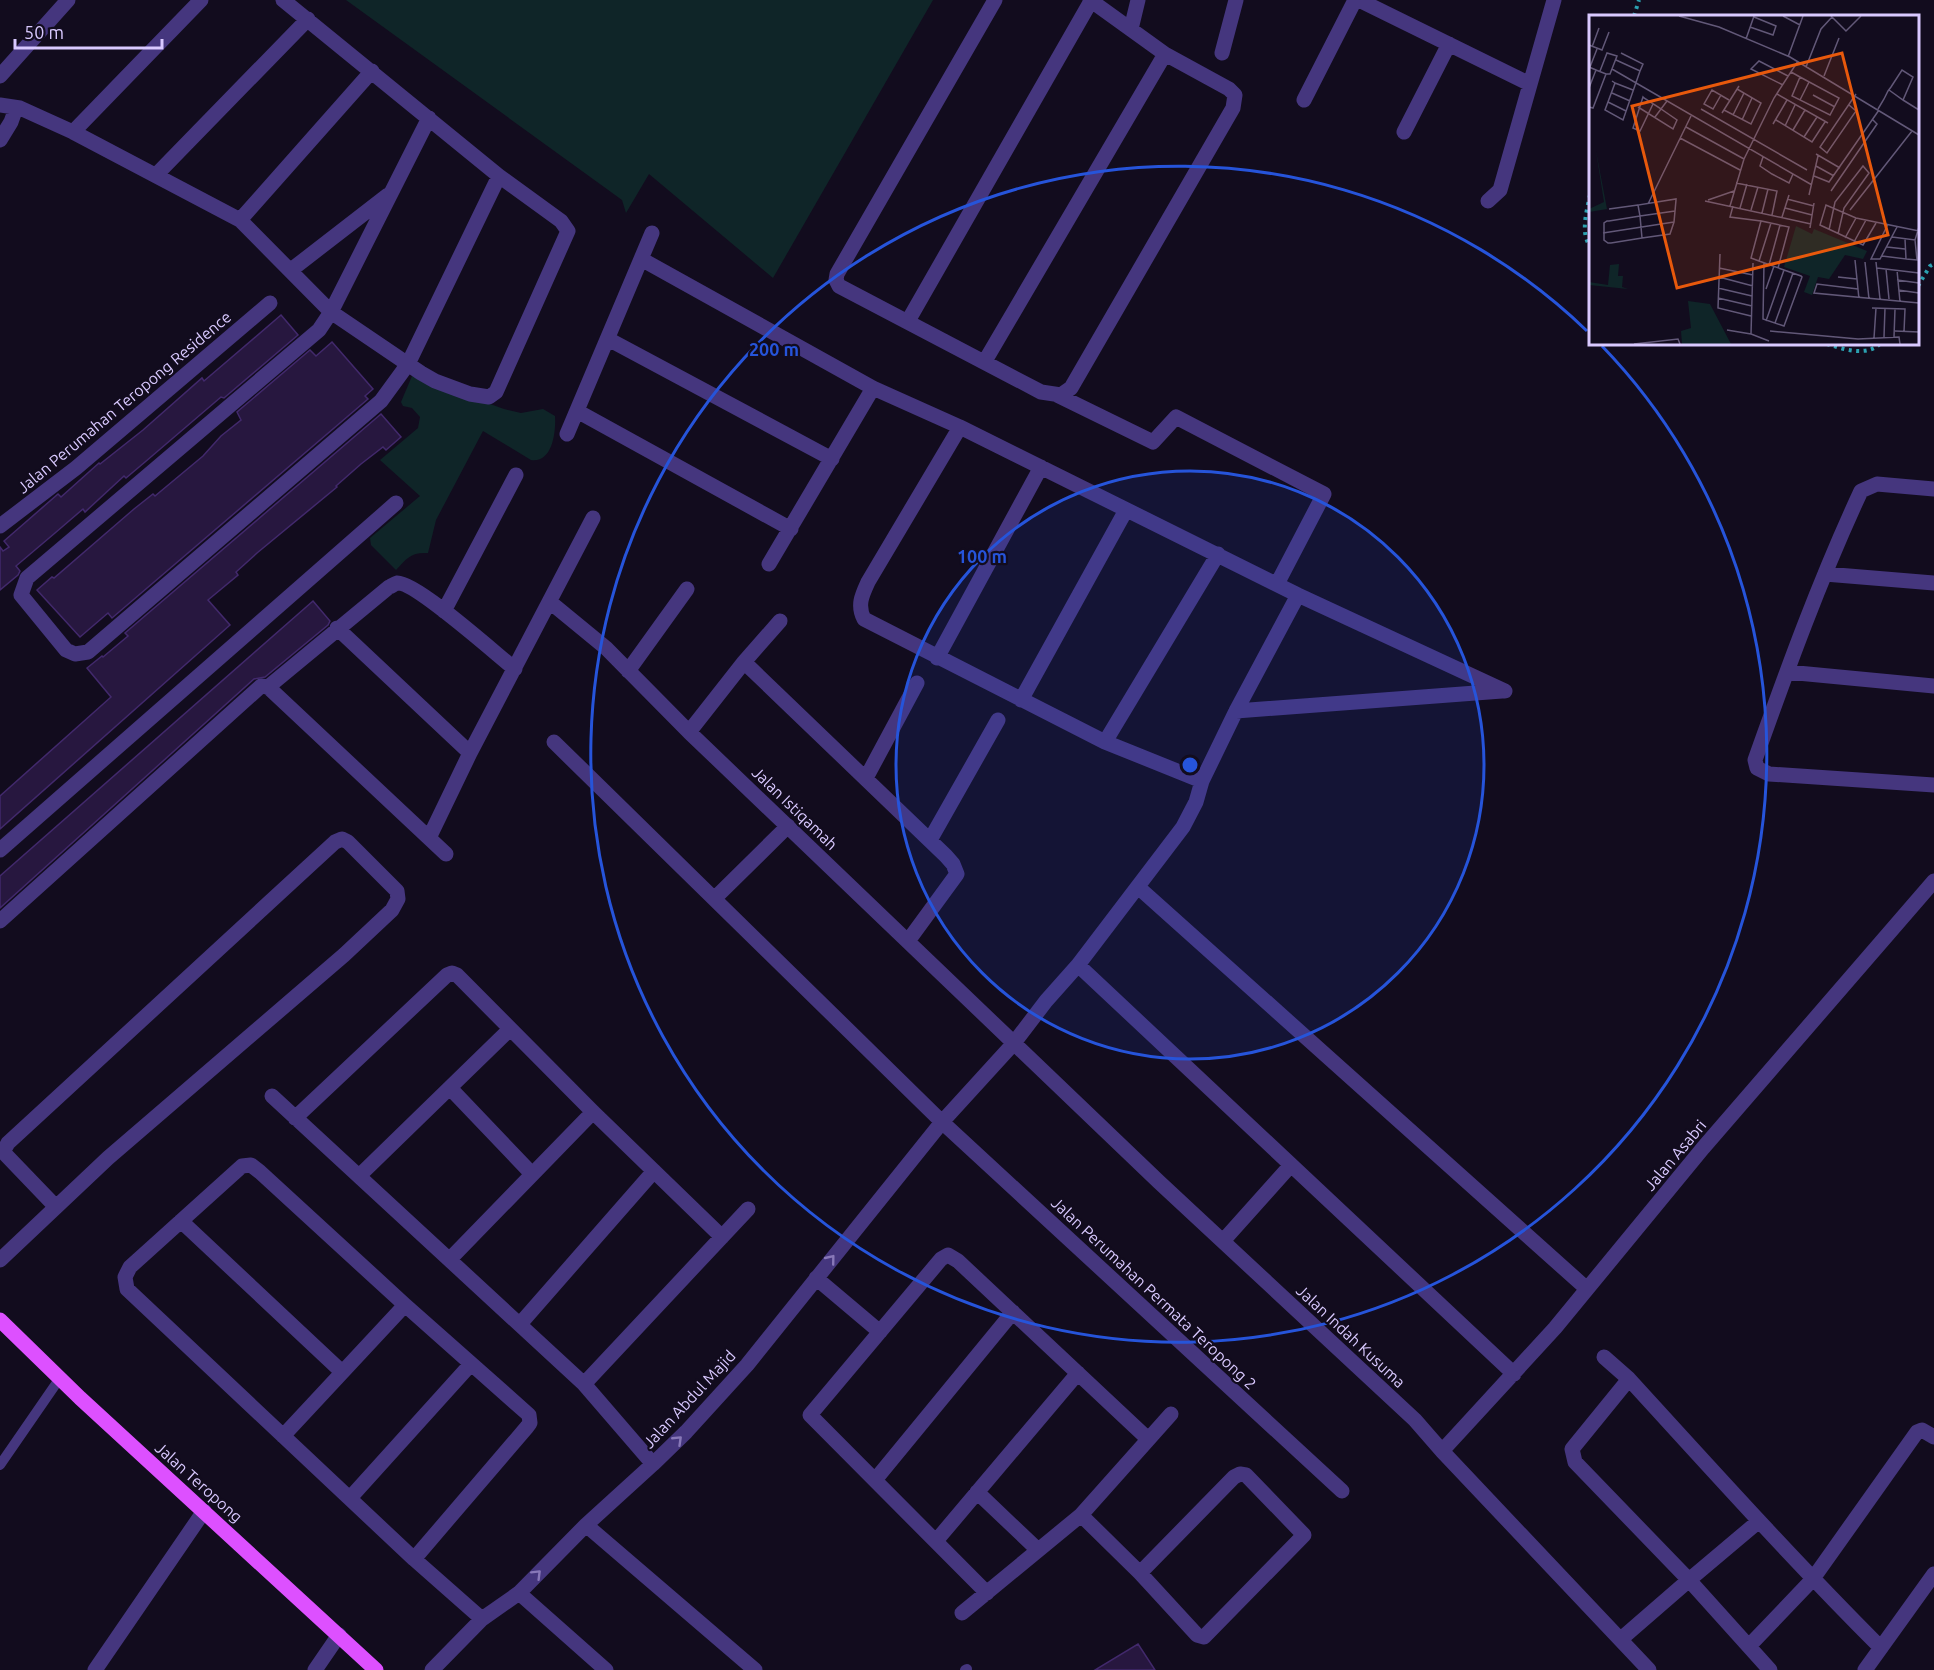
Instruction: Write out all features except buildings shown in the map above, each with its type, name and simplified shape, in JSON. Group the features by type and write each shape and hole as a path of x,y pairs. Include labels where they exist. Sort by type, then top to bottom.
{"main road":[{"name":"Jalan Teropong","path":"0,1320 376,1670"}],"street":[{"path":"0,76 68,0"},
{"path":"74,132 201,0"},
{"path":"0,105 16,108 74,132 240,220 332,312 435,381 470,394 489,397 496,392 568,231 561,221 499,176 284,0"},
{"path":"995,0 837,274 836,280 839,286 985,360 1041,392 1057,395 1153,442 1176,417 1324,494 1277,584"},
{"path":"908,321 1090,0 1165,54 1229,89 1235,95 1233,108 1071,388 1057,395"},
{"path":"1131,29 1138,0"},
{"path":"1222,53 1236,0"},
{"path":"1304,100 1357,0 1530,84"},
{"path":"1488,201 1500,190 1554,0"},
{"path":"156,175 308,19"},
{"path":"1404,132 1449,44"},
{"path":"985,360 1165,54"},
{"path":"240,220 372,70"},
{"path":"0,140 16,108"},
{"path":"429,118 332,312 319,330 27,578 21,595 66,651 75,654 88,652 381,401 408,364 499,176"},
{"path":"291,270 390,193"},
{"path":"567,434 652,233"},
{"path":"641,259 873,388 960,427 1277,584 1505,691 1236,711"},
{"name":"Jalan Perumahan Teropong Residence","path":"0,526 76,468 270,303"},
{"path":"608,339 832,459"},
{"path":"769,564 873,388"},
{"path":"577,411 791,529"},
{"path":"960,427 860,598 860,611 864,619 1105,742 1202,781"},
{"path":"937,658 1041,467"},
{"path":"444,610 516,475"},
{"path":"1934,489 1877,484 1861,491 1825,574 1755,760 1756,768 1768,774 1934,785"},
{"path":"0,850 396,503"},
{"path":"1021,700 1126,510"},
{"path":"429,838 470,753 593,518"},
{"path":"1105,742 1218,554"},
{"path":"1825,574 1934,583"},
{"path":"268,687 337,628 389,587 398,583 408,586 444,610 515,669"},
{"path":"628,671 687,589"},
{"name":"Jalan Abdul Majid","path":"432,1670 482,1619 519,1593 586,1525 686,1432 747,1365 942,1122 1014,1043 1046,1001 1078,965 1183,827 1196,802 1202,781 1236,711 1298,594"},
{"name":"Jalan Istiqamah","path":"550,602 606,648 689,732 1014,1043"},
{"path":"689,732 744,662 780,621"},
{"path":"337,628 470,753"},
{"path":"744,662 953,864 957,874 908,941"},
{"path":"1787,672 1934,686"},
{"path":"866,778 917,683"},
{"path":"0,921 261,686 268,687 446,854"},
{"path":"930,840 998,720"},
{"name":"Jalan Perumahan Permata Teropong 2","path":"554,742 942,1122 1342,1491"},
{"path":"715,898 788,826"},
{"path":"0,1260 108,1158 344,955 392,910 398,899 397,891 348,842 342,839 335,842 8,1143 4,1150 5,1154 56,1207"},
{"name":"Jalan Asabri","path":"1442,1451 1514,1374 1703,1148 1934,881"},
{"path":"1138,887 1587,1289"},
{"path":"1078,965 1514,1374"},
{"path":"296,1118 447,975 452,973 457,975 593,1112 722,1237"},
{"path":"359,1176 510,1029"},
{"name":"Jalan Indah Kusuma","path":"1014,1043 1414,1420 1649,1670"},
{"path":"450,1088 532,1174"},
{"path":"272,1096 584,1384 653,1464"},
{"path":"450,1259 593,1112"},
{"path":"414,1559 530,1423 529,1415 251,1165 242,1166 130,1267 125,1277 127,1289 414,1559 482,1619"},
{"path":"1222,1241 1291,1165"},
{"path":"520,1324 654,1171"},
{"path":"584,1384 748,1209"},
{"path":"181,1221 342,1372"},
{"path":"987,1593 810,1415 941,1259 948,1255 958,1261 1148,1439"},
{"path":"816,1278 880,1332"},
{"path":"283,1436 405,1305"},
{"path":"875,1480 1013,1312"},
{"path":"1604,1357 1629,1379 1812,1580 1881,1648"},
{"path":"350,1498 471,1364"},
{"path":"936,1541 1078,1373"},
{"path":"1629,1379 1576,1442 1572,1455 1575,1461 1689,1580 1770,1670"},
{"path":"962,1613 1081,1515 1171,1414"},
{"path":"1749,1646 1812,1580 1917,1432 1922,1430 1934,1437"},
{"path":"1081,1515 1140,1573 1197,1635 1204,1637 1304,1535 1246,1475 1240,1473 1140,1573"},
{"path":"977,1492 1038,1550"},
{"path":"95,1670 204,1511"},
{"path":"1621,1639 1759,1521"},
{"path":"586,1525 754,1670"},
{"path":"1865,1670 1934,1574"},
{"path":"519,1593 606,1670"},
{"path":"315,1670 339,1635"}],"lane":[{"path":"0,1465 60,1378"}],"path":[{"path":"1634,15 1639,0"},
{"path":"1589,199 1585,217 1589,245"},
{"path":"1919,283 1930,266 1934,264"},
{"path":"1830,345 1846,350 1862,351 1879,345"}],"green space":[{"path":"346,0 933,0 773,278 649,174 626,213 622,200"},
{"path":"412,376 504,409 521,413 543,409 555,416 555,430 549,451 538,460 531,460 483,431 436,520 428,553 410,557 396,570 371,545 370,538 420,496 380,460 418,428 420,417 412,408 403,406 401,402"}]}
